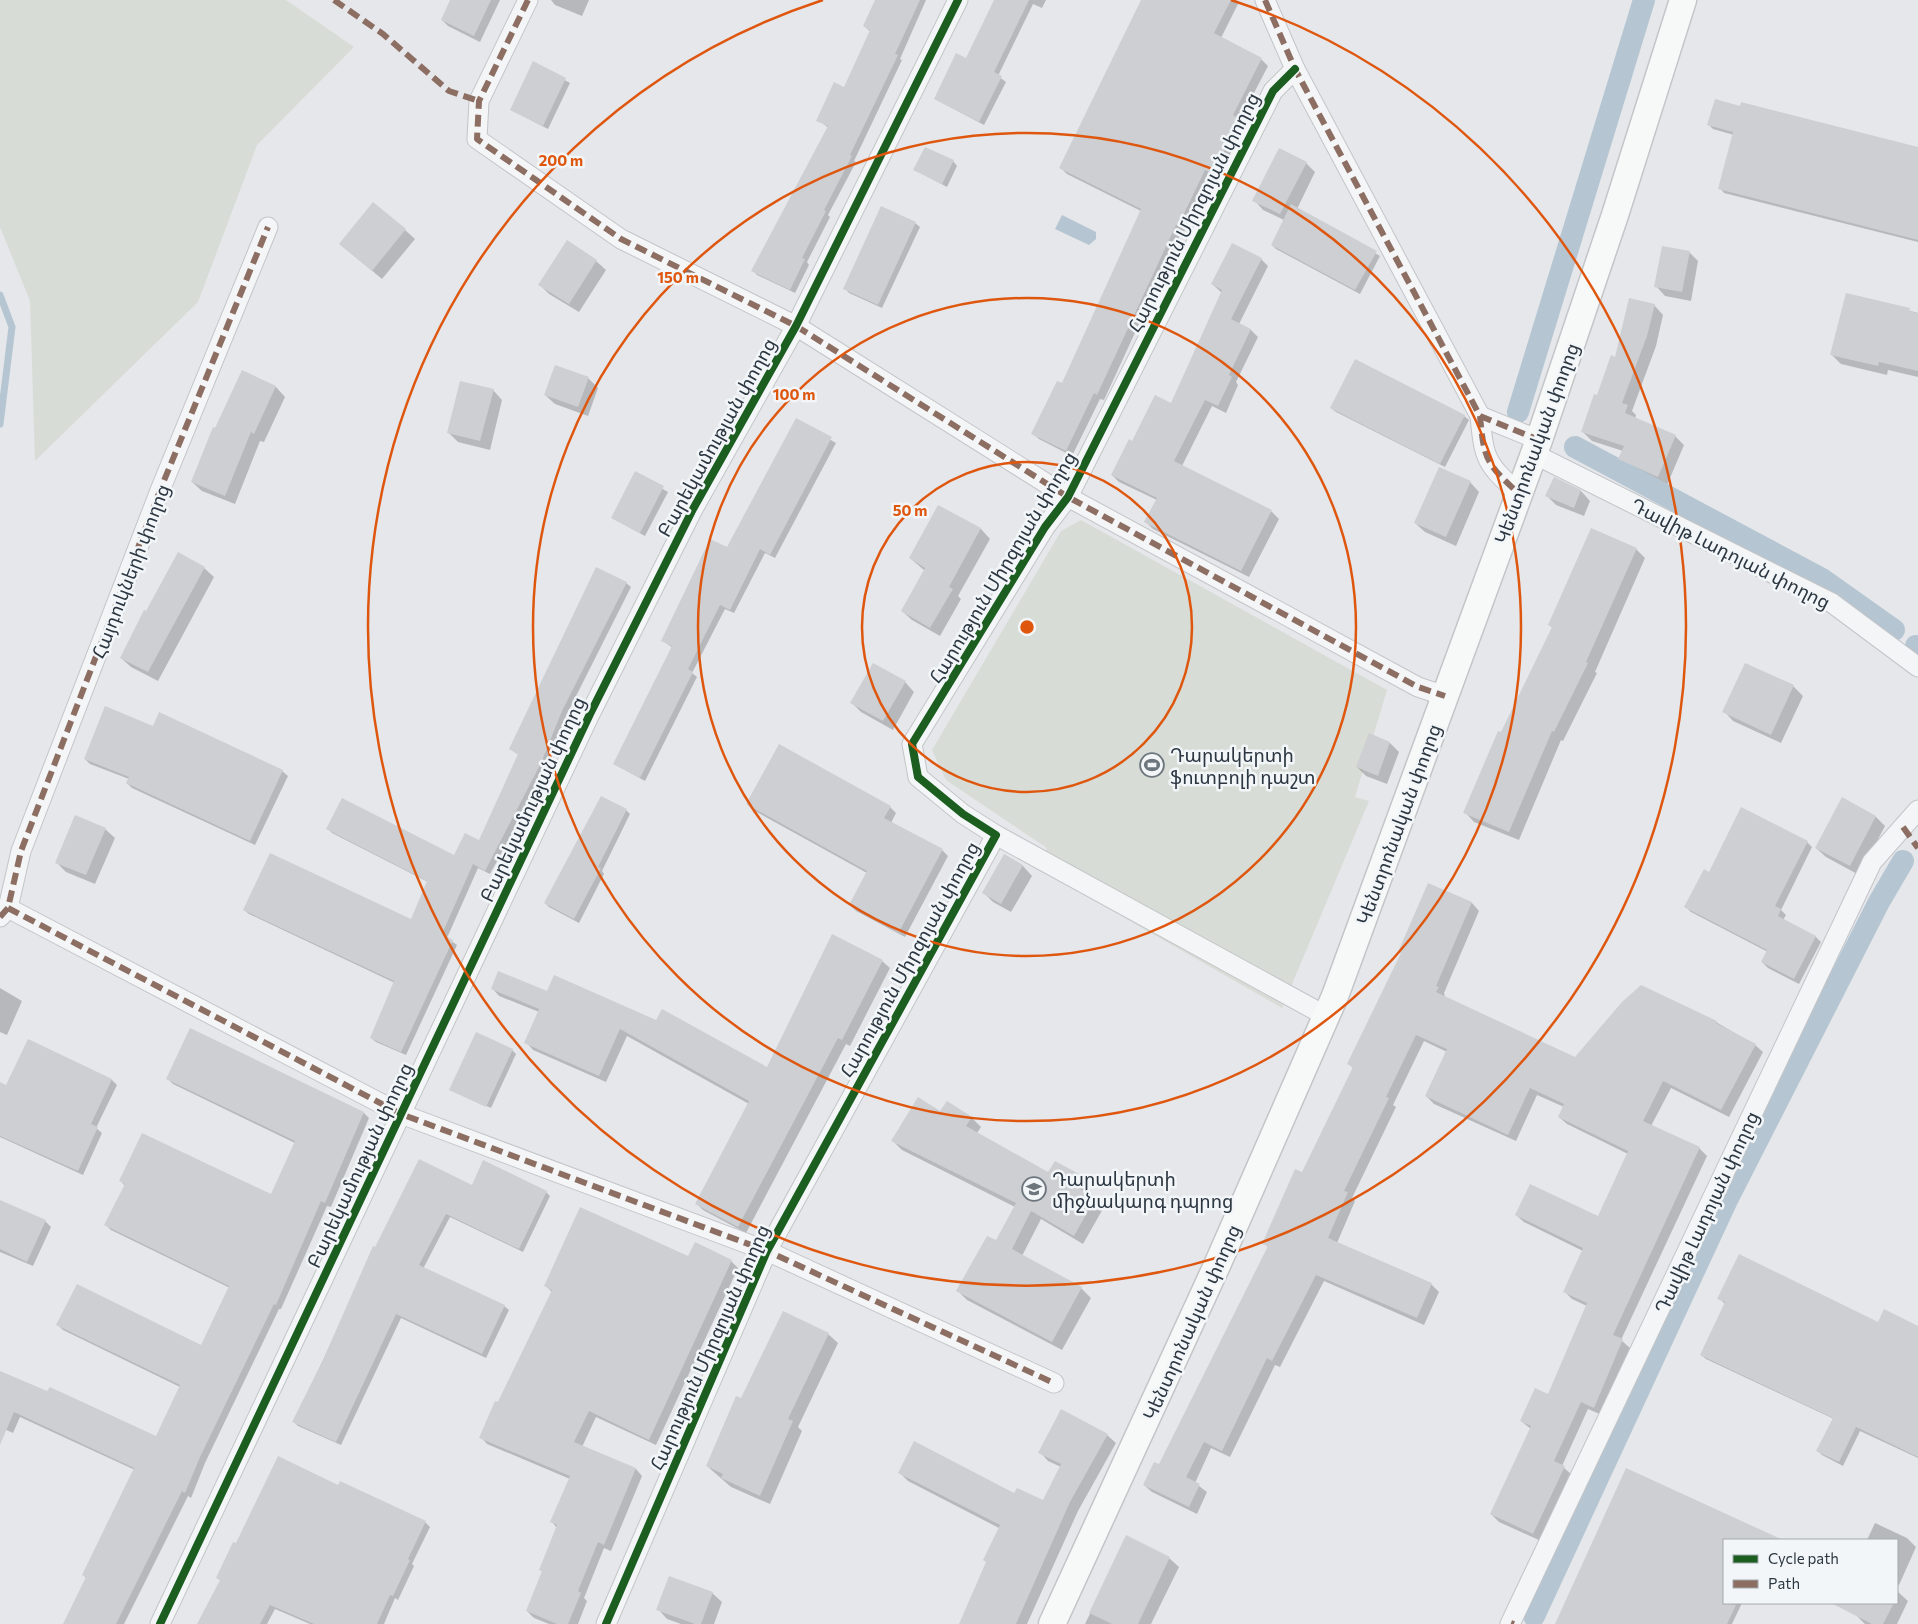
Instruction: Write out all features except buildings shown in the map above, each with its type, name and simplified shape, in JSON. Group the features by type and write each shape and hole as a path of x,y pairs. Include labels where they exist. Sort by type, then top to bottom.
{"main road":[{"name":"Կենտրոնական փողոց","path":"1052,1624 1218,1264 1326,1016 1536,447 1615,215 1683,0"}],"street":[{"path":"528,0 479,101 477,139 621,239 796,326 1068,496 1418,687 1445,696"},
{"name":"Բարեկամության փողոց","path":"160,1624 590,714 693,510 796,326 958,0"},
{"path":"1265,0 1295,69 1480,416 1483,445 1491,467 1518,493"},
{"name":"Հարություն Միրզոյան փողոց","path":"606,1624 767,1251 996,835 963,814 918,777 912,744 1045,527 1068,496 1273,91 1295,69"},
{"name":"Հայդուկների փողոց","path":"4,912 21,851 161,488 268,227"},
{"name":"Դավիթ Լադոյան փողոց","path":"1480,416 1832,603 1918,667"},
{"name":"Դավիթ Լադոյան փողոց","path":"1510,1624 1872,862 1918,810"},
{"path":"996,835 1326,1016"},
{"path":"4,912 401,1114 767,1251 1054,1383"}],"shaded area":[{"path":"0,0 286,0 354,47 257,145 198,302 35,461 30,301 0,227"},
{"name":"Դարակերտի ֆուտբոլի դաշտ","path":"1081,520 1387,690 1355,797 1369,801 1282,1008 1036,867 1047,848 946,780 932,750 1061,531"}],"water":[{"path":"1062,215 1096,232 1096,239 1089,245 1055,229"}],"waterway":[{"path":"1518,412 1644,0"},
{"path":"0,295 12,327 0,424"},
{"path":"1575,447 1822,579 1894,630"},
{"path":"1534,1616 1726,1202 1879,902 1903,861"}],"marked path":[{"path":"334,0 383,34 449,91 479,101"},
{"path":"528,0 479,101 477,139 621,239 796,326 1068,497 1418,687 1445,696"},
{"path":"1265,0 1295,69 1480,416 1483,442 1488,460 1518,493"},
{"path":"0,917 8,908 21,851 161,488 268,227"},
{"path":"1480,416 1539,440"},
{"path":"1903,827 1918,848"},
{"path":"8,908 401,1114 767,1251 1054,1383"}],"cycle path":[{"path":"160,1624 590,714 693,509 796,326 958,0"},
{"path":"606,1624 767,1251 996,835 963,814 918,777 912,744 1045,527 1068,497 1273,91 1295,69"}],"place":[{"name":"Դարակերտի ֆուտբոլի դաշտ","path":"1152,765"},
{"name":"Դարակերտի միջնակարգ դպրոց","path":"1034,1189"}]}
